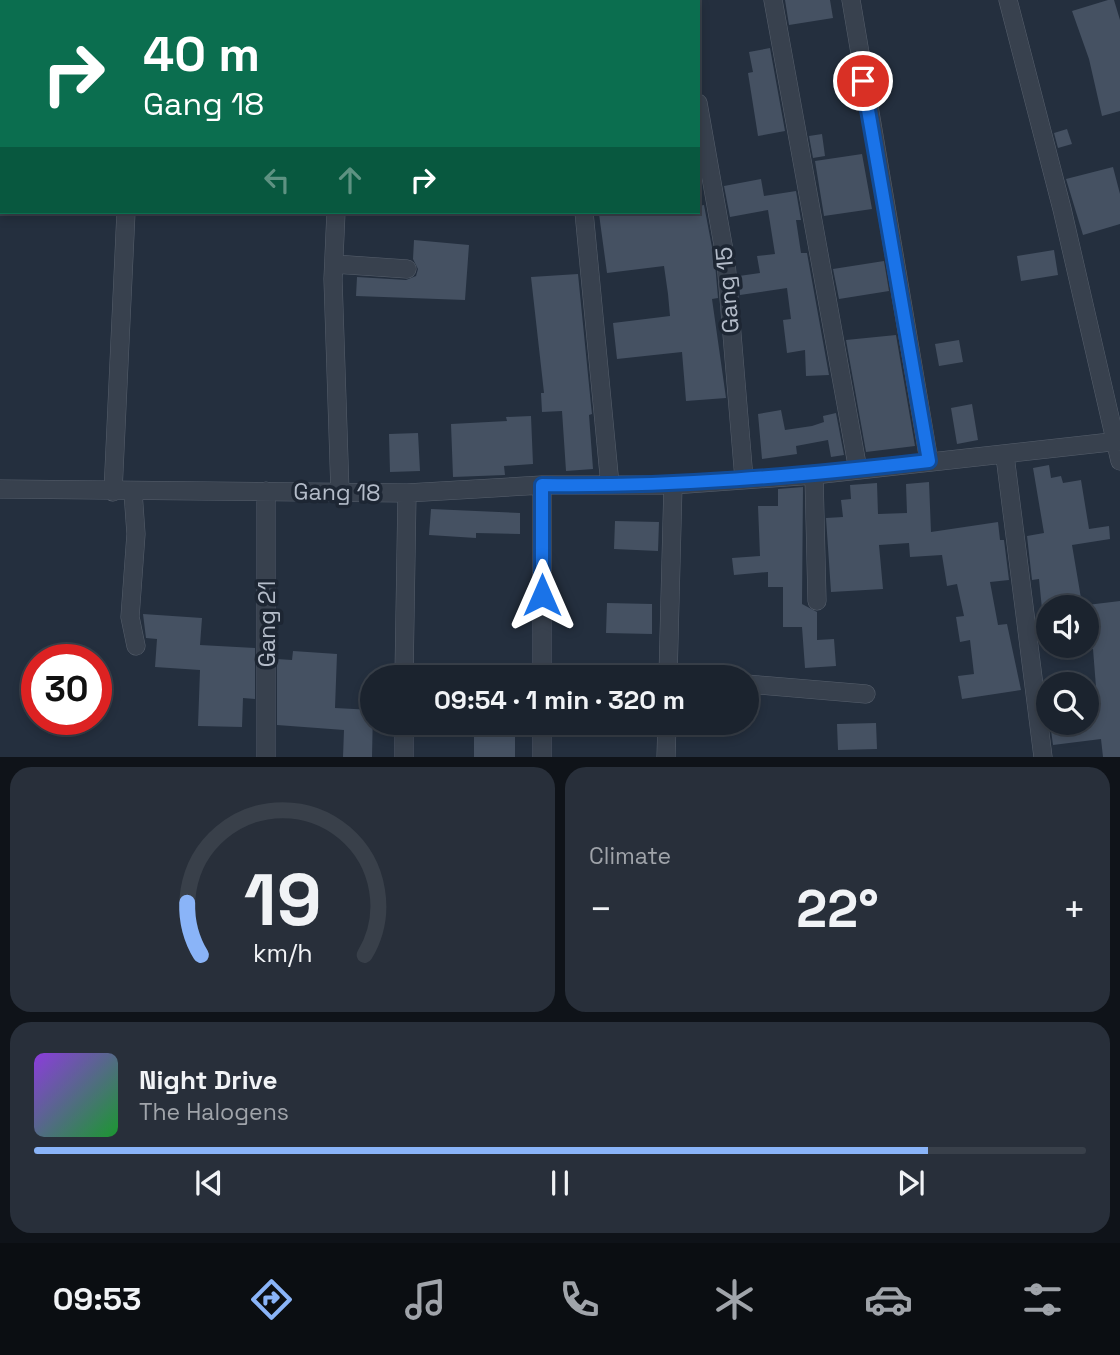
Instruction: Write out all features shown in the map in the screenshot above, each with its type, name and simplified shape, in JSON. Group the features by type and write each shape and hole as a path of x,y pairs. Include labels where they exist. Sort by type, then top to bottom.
{"street":[{"path":"773,0 858,470"},
{"path":"851,0 929,461"},
{"path":"1008,0 1062,209 1118,442 1120,461"},
{"name":"Gang 15","path":"700,114 726,262 744,479"},
{"path":"113,492 126,214"},
{"path":"336,214 334,264 340,492"},
{"path":"584,214 610,485"},
{"path":"334,264 407,269"},
{"name":"Gang 18","path":"0,489 407,493 542,485 673,485 814,475 1118,442"},
{"path":"1005,456 1043,757"},
{"path":"814,475 817,601"},
{"path":"542,485 542,665"},
{"path":"668,665 673,485"},
{"name":"Gang 21","path":"266,491 266,757"},
{"path":"133,492 136,534 130,617 136,646"},
{"path":"404,665 407,493"},
{"path":"759,685 866,694"},
{"path":"404,735 404,757"},
{"path":"542,735 542,757"},
{"path":"666,757 667,735"}],"building":[{"path":"785,0 830,0 833,18 789,25"},
{"path":"1114,0 1120,20 1120,111 1102,116 1089,59 1072,11"},
{"path":"770,48 785,131 758,136 748,73 753,72 749,52"},
{"path":"1067,129 1072,144 1058,148 1054,133"},
{"path":"822,134 825,156 813,158 809,136"},
{"path":"862,154 872,209 824,216 815,161"},
{"path":"1113,167 1120,194 1120,224 1083,235 1066,179"},
{"path":"761,179 764,196 796,191 801,220 796,220 801,253 807,253 829,375 806,376 805,350 787,353 783,320 791,319 787,288 740,295 739,276 760,273 757,256 775,254 768,210 730,217 724,186"},
{"path":"704,205 715,263 718,298 712,299 726,398 686,401 682,352 617,359 613,323 670,316 668,294 664,266 607,273 599,214 700,214 700,206"},
{"path":"414,240 469,245 465,300 356,296 357,277 406,280 416,276 418,269 413,259"},
{"path":"1054,250 1058,275 1021,281 1017,256"},
{"path":"884,261 889,291 839,299 833,269"},
{"path":"578,274 592,414 589,415 593,469 566,471 562,411 542,412 541,393 544,393 531,277"},
{"path":"896,335 915,446 866,452 846,340"},
{"path":"959,340 963,362 939,366 935,344"},
{"path":"972,404 978,440 957,444 951,408"},
{"path":"781,410 785,430 824,422 823,416 836,413 844,455 831,457 828,440 796,446 797,454 762,459 758,414"},
{"path":"531,416 533,464 504,466 505,475 453,477 451,424 507,421 506,417"},
{"path":"418,433 420,471 390,472 389,434"},
{"path":"1049,465 1051,478 1061,476 1063,483 1081,480 1089,529 1109,526 1110,539 1072,545 1080,595 1041,595 1039,579 1032,580 1027,536 1044,533 1033,468"},
{"path":"929,482 931,532 998,522 1000,540 1004,540 1009,580 990,582 998,625 1007,624 1021,690 962,699 958,676 974,674 970,640 960,642 956,617 964,616 957,584 947,586 942,555 910,557 909,543 879,545 883,589 831,592 826,518 843,517 841,500 851,499 850,485 877,483 878,514 907,513 906,484"},
{"path":"803,487 802,604 817,612 817,640 834,639 836,666 805,668 802,627 783,627 783,587 768,587 768,572 734,575 732,558 760,556 758,506 778,506 778,489"},
{"path":"431,509 520,513 520,534 476,533 476,538 429,535"},
{"path":"615,521 659,522 658,551 614,549"},
{"path":"1120,601 1120,757 1103,757 1101,739 1053,745 1052,735 1099,735 1099,672 1095,672 1094,658 1099,658 1099,604"},
{"path":"607,603 652,604 652,634 606,633"},
{"path":"143,614 202,618 200,645 255,648 255,699 243,698 242,727 198,726 200,670 155,667 157,639 146,638"},
{"path":"293,651 337,654 335,708 360,709 360,735 372,735 372,757 343,757 344,730 277,725 277,659 292,660"},
{"path":"876,723 877,749 838,750 837,724"},
{"path":"474,735 515,735 515,757 474,757"}],"route":[{"path":"542,595 542,485 673,485 814,475 929,461 863,81"}]}
